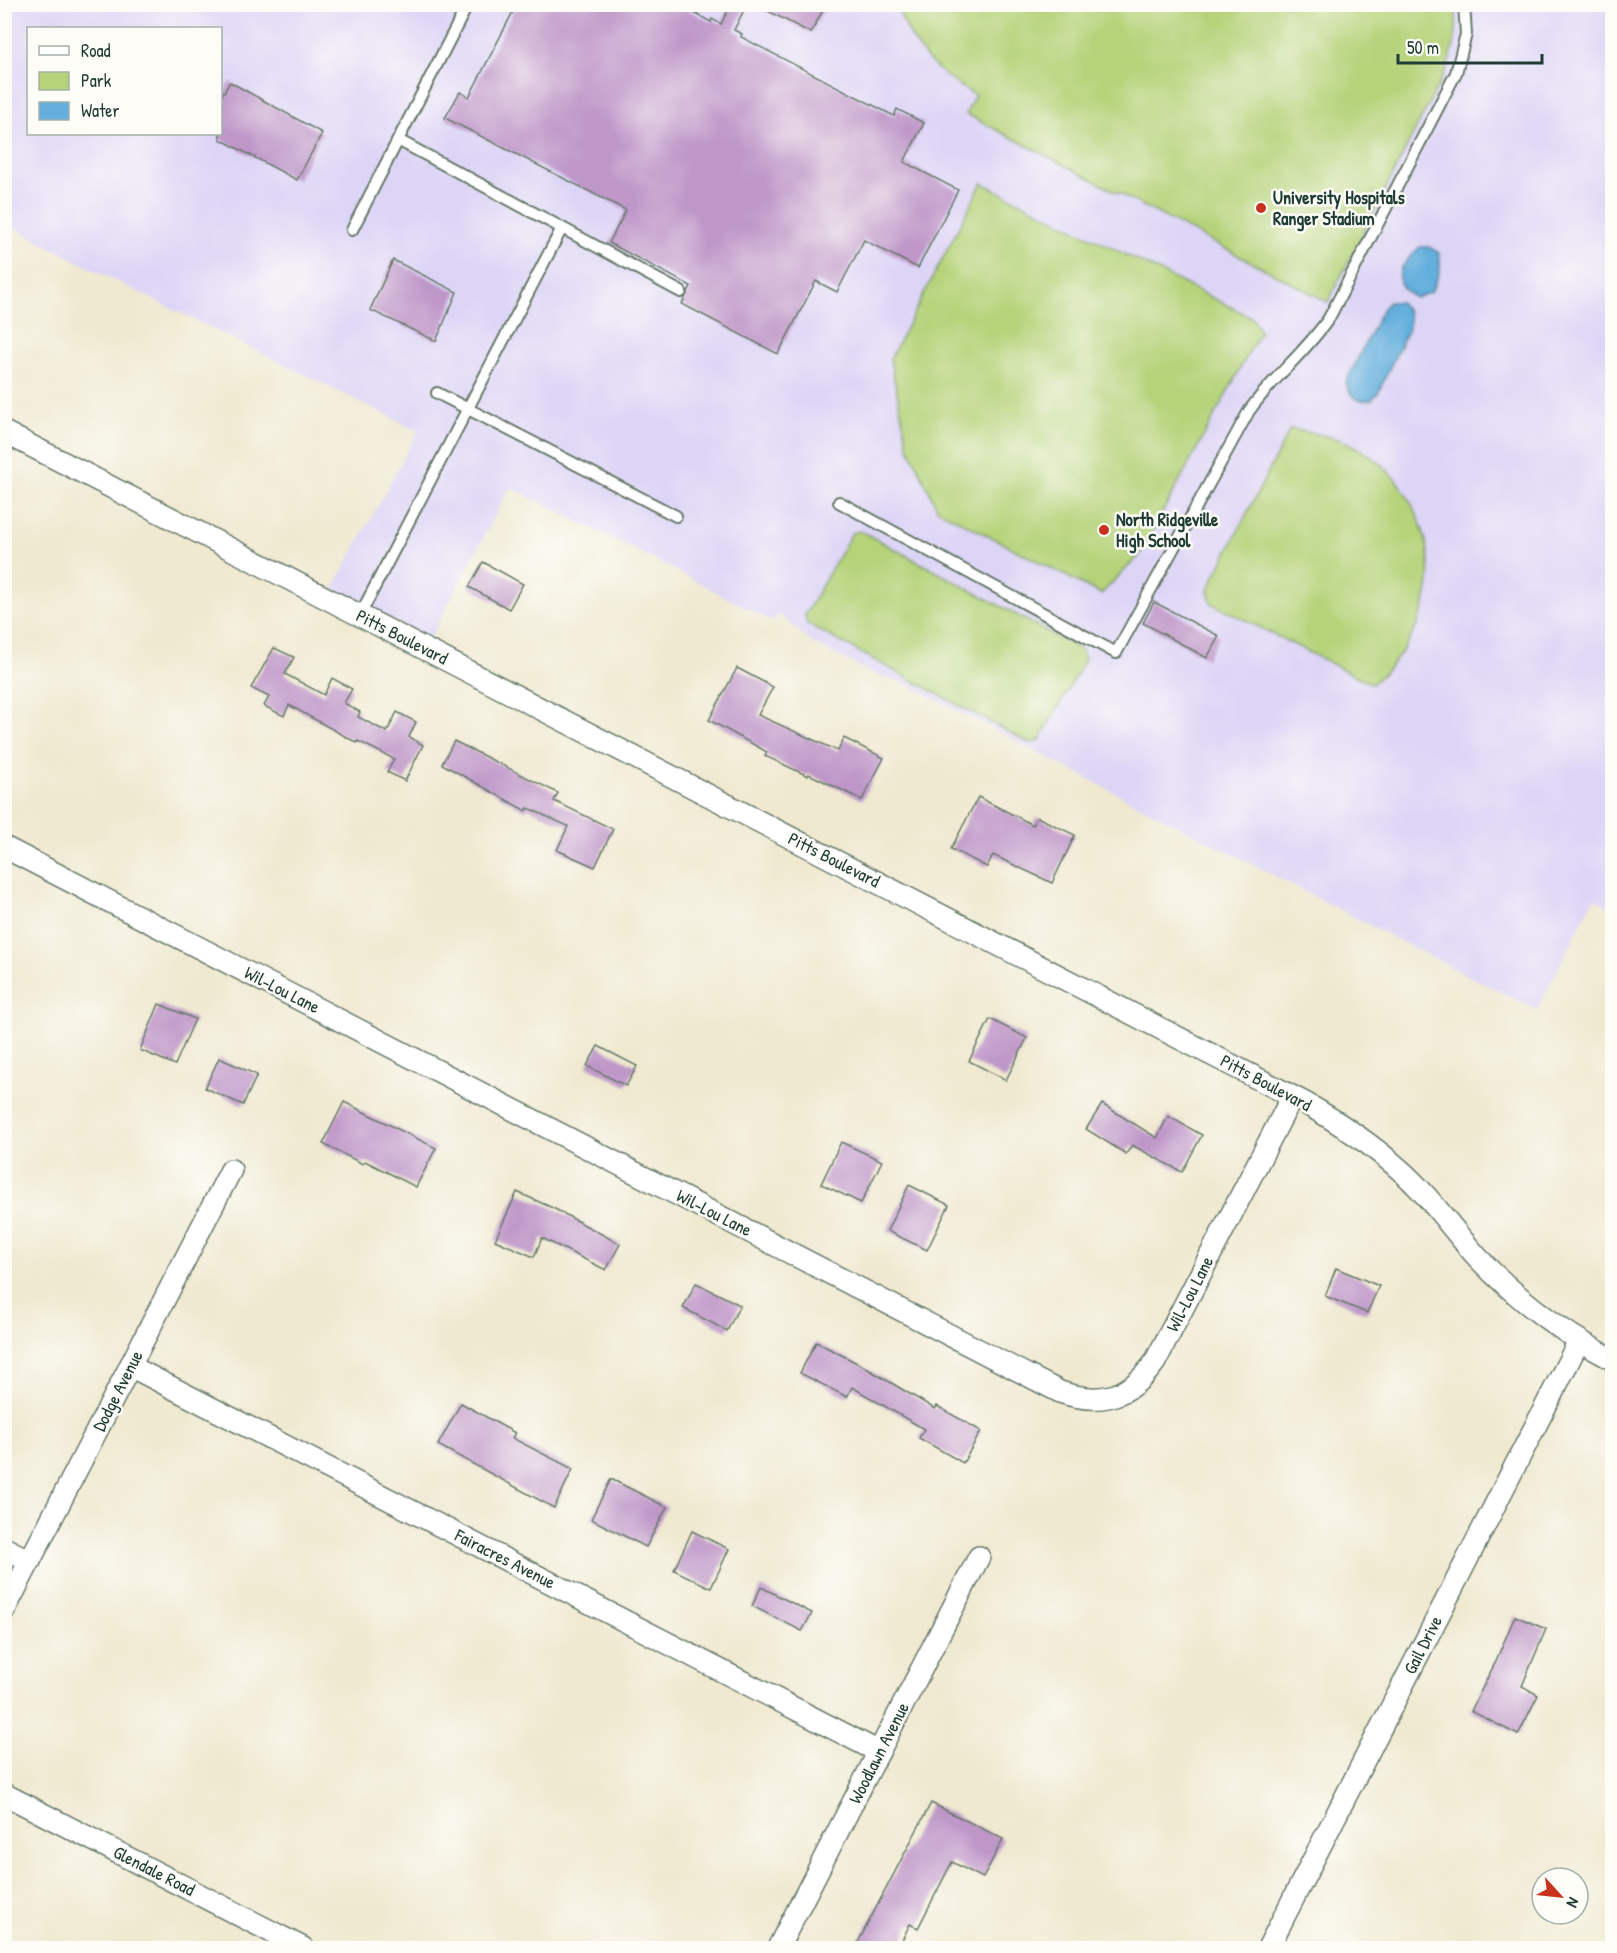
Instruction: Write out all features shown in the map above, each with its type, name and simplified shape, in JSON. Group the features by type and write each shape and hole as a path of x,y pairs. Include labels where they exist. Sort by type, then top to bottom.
{"street":[{"name":"Pitts Boulevard","path":"4,432 1339,1123 1371,1145 1393,1164 1427,1197 1504,1284 1534,1310 1579,1341 1612,1359"},
{"name":"Wil-Lou Lane","path":"4,846 1060,1392 1078,1398 1096,1399 1114,1396 1131,1388 1145,1376 1155,1362 1292,1097"},
{"name":"Dodge Avenue","path":"4,1611 231,1170"},
{"name":"Gail Drive","path":"1268,1948 1579,1341"},
{"name":"Fairacres Avenue","path":"130,1366 879,1752"},
{"path":"4,1548 30,1561"},
{"name":"Woodlawn Avenue","path":"778,1948 979,1557"},
{"name":"Glendale Road","path":"4,1794 303,1948"}],"lane":[{"path":"352,230 468,4"},
{"path":"839,502 1116,653 1249,411 1265,389 1305,350 1329,318 1456,73 1466,34 1464,4"},
{"path":"398,140 681,292"},
{"path":"360,615 562,228"},
{"path":"437,393 676,516"}],"shaded area":[{"name":"North Ridgeville High School","path":"4,5 1612,5 1612,908 1594,898 1537,1010 1411,947 906,684 870,672 811,642 778,614 773,622 510,487 430,639 333,589 418,431 104,275 5,223"}],"green space":[{"name":"University Hospitals Ranger Stadium","path":"1454,4 1455,38 1446,70 1328,302 966,114 975,95 948,78 926,58 910,34 896,5"},
{"path":"982,183 1253,318 1260,332 1139,556 1101,594 938,510 908,446 890,359"},
{"path":"1290,429 1340,440 1373,458 1401,487 1420,523 1429,562 1429,582 1423,611 1402,651 1372,684 1211,603 1208,590"},
{"path":"861,531 1082,650 1085,660 1039,741 1029,743 807,624 805,615 852,533"}],"water":[{"path":"1420,247 1429,247 1439,253 1440,268 1431,292 1416,298 1402,286 1400,273 1407,260"},
{"path":"1389,302 1400,302 1409,314 1408,329 1378,393 1371,400 1361,400 1352,395 1346,382 1383,308"}],"building":[{"path":"517,4 677,4 711,22 712,19 721,24 731,4 747,4 734,30 742,34 741,37 894,116 897,109 924,123 904,162 958,190 918,268 864,240 837,292 816,281 778,354 682,304 691,286 609,243 626,210 445,118 460,92 469,97"},
{"path":"754,4 826,4 811,33"},
{"path":"230,82 322,133 297,180 220,139 222,135 222,95"},
{"path":"393,260 457,292 436,341 370,310"},
{"path":"483,562 523,584 509,609 469,587"},
{"path":"1154,602 1219,636 1207,658 1143,623"},
{"path":"274,648 294,657 285,674 324,695 332,678 352,689 344,703 360,712 358,717 387,732 397,712 416,722 409,737 423,745 405,781 387,772 394,759 358,741 357,743 289,705 284,716 264,706 269,697 251,688"},
{"path":"737,668 773,687 758,715 838,751 844,738 884,758 862,800 765,756 767,752 709,720"},
{"path":"454,741 558,793 554,801 613,829 595,867 557,850 568,826 528,808 526,811 442,764"},
{"path":"978,797 1033,825 1037,817 1075,835 1052,883 993,855 987,867 951,849"},
{"path":"159,1004 195,1019 175,1065 140,1050"},
{"path":"990,1019 1027,1038 1006,1080 969,1061"},
{"path":"598,1046 637,1066 626,1086 587,1066"},
{"path":"219,1058 257,1075 243,1105 205,1088"},
{"path":"344,1102 436,1148 416,1187 365,1161 363,1164 323,1144"},
{"path":"1102,1104 1157,1138 1168,1116 1202,1135 1182,1172 1132,1145 1126,1154 1086,1129"},
{"path":"841,1142 882,1161 861,1203 821,1184"},
{"path":"909,1185 949,1205 927,1250 887,1231"},
{"path":"517,1192 555,1209 620,1244 606,1270 542,1238 534,1257 495,1240"},
{"path":"1336,1268 1379,1286 1367,1313 1325,1296"},
{"path":"696,1283 740,1305 727,1331 683,1308"},
{"path":"816,1342 863,1366 935,1409 937,1406 981,1431 963,1463 919,1438 924,1429 852,1387 847,1397 800,1373"},
{"path":"461,1403 515,1433 512,1438 573,1469 554,1508 438,1445"},
{"path":"611,1479 667,1507 646,1547 591,1519"},
{"path":"692,1531 729,1549 711,1588 674,1570"},
{"path":"761,1587 812,1613 802,1631 752,1606"},
{"path":"1515,1616 1546,1629 1522,1686 1538,1695 1518,1735 1471,1711"},
{"path":"931,1803 1003,1839 983,1878 952,1862 918,1928 910,1924 898,1948 855,1948"}],"place":[{"name":"University Hospitals Ranger Stadium","path":"1261,208"},
{"name":"North Ridgeville High School","path":"1104,530"}]}
